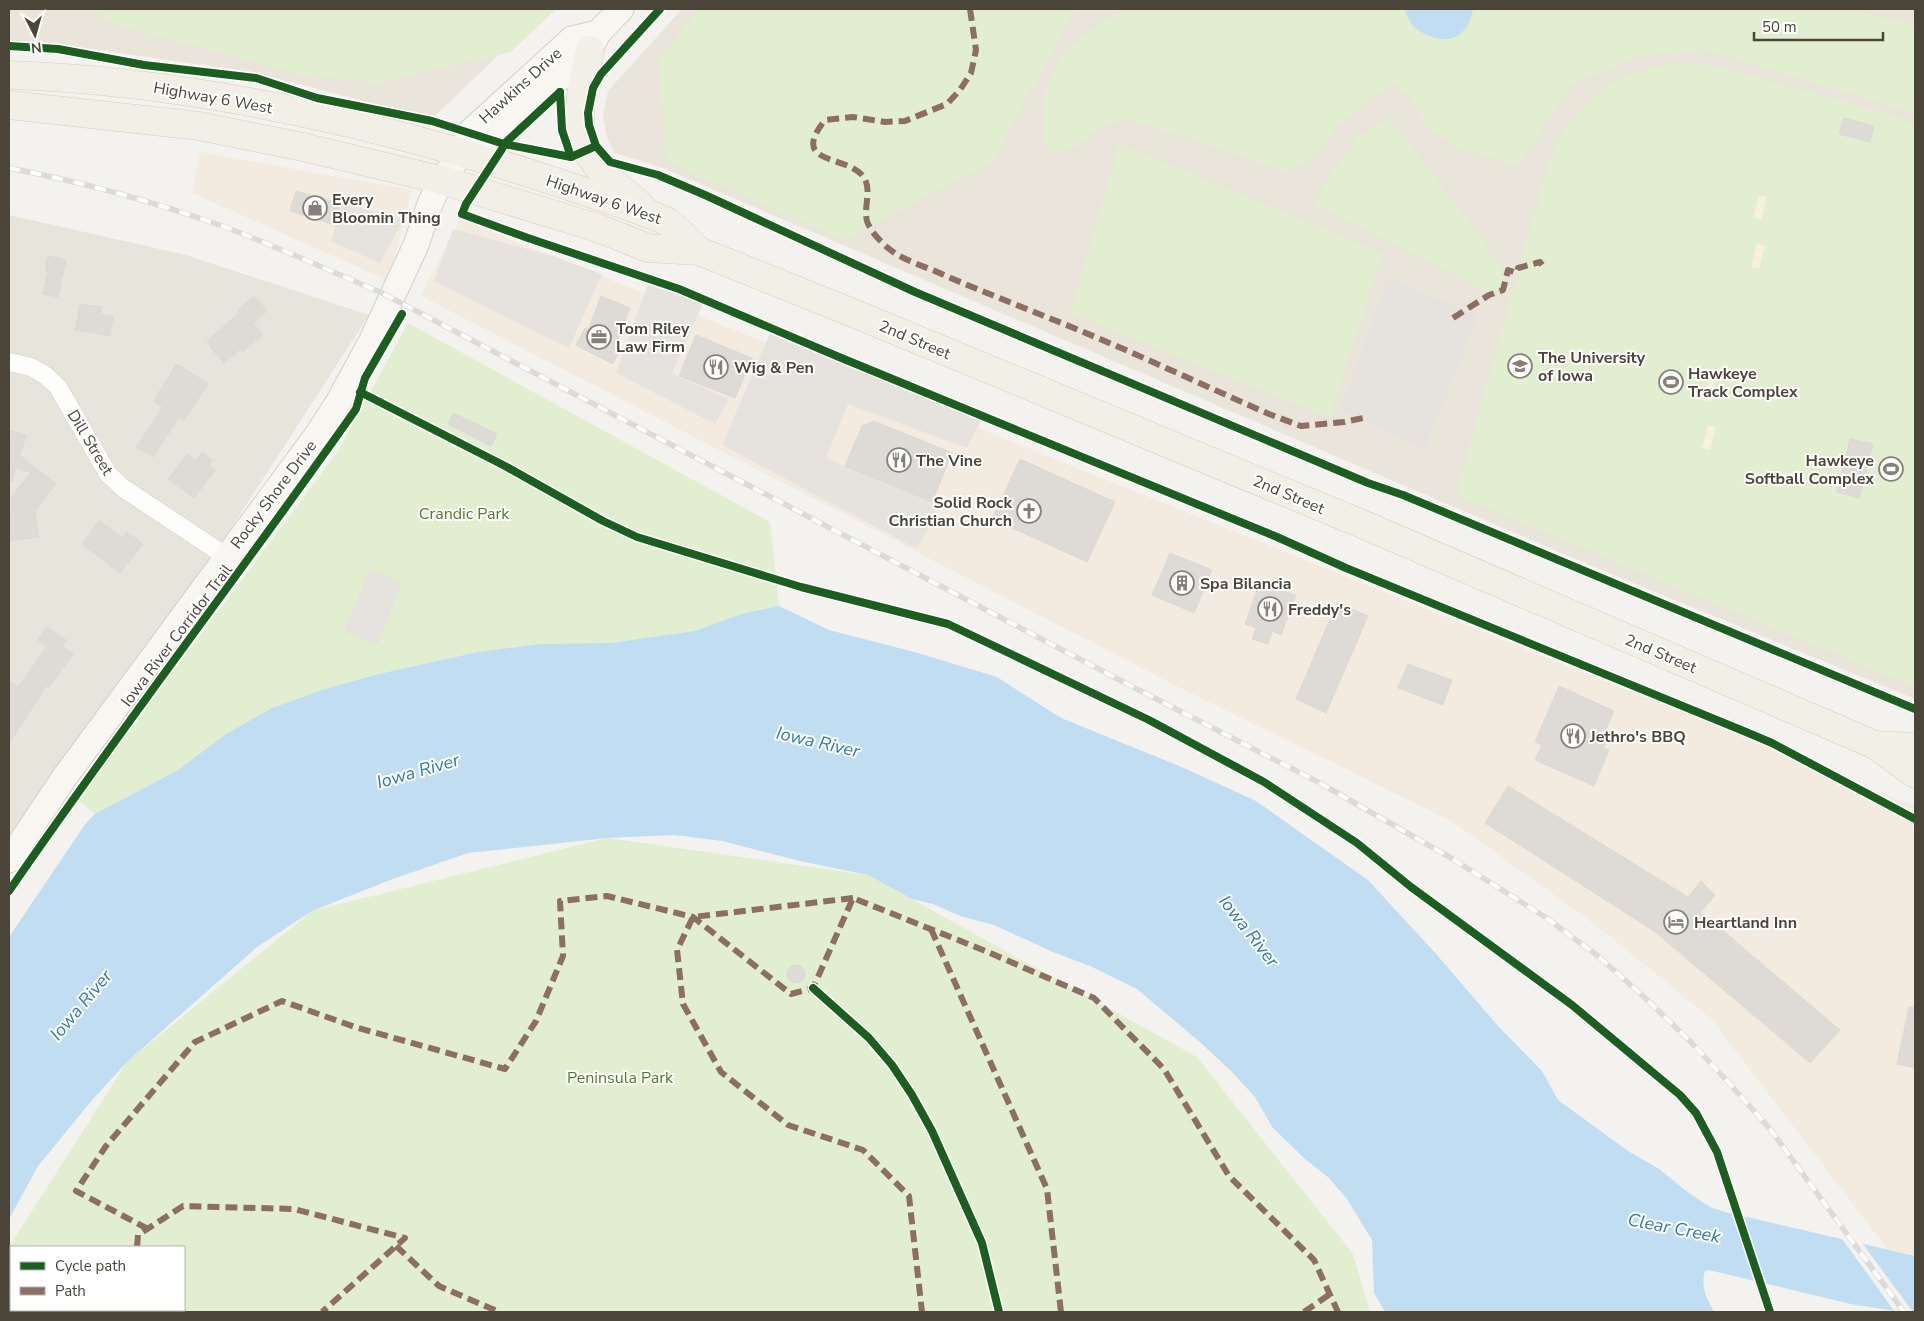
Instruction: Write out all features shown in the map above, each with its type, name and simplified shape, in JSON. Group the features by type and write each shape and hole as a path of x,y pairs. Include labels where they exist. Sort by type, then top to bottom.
{"main road":[{"path":"594,42 583,82 581,106 582,132 587,150 601,170 653,216"},
{"name":"Highway 6 West","path":"9,75 138,84 189,92 307,114 462,153 601,197 668,222 699,251"},
{"name":"Highway 6 West","path":"9,105 199,126 388,166 441,180 598,228 648,248 699,251"},
{"name":"2nd Street","path":"699,251 1353,520 1875,745 1915,774"},
{"name":"2nd Street","path":"1875,745 1915,747"}],"street":[{"name":"Hawkins Drive","path":"462,153 493,140 594,42 620,9"},
{"name":"Rocky Shore Drive","path":"9,860 64,778 317,435 339,401 371,342 399,282 441,180 462,153"},
{"name":"Dill Street","path":"9,362 32,368 45,375 58,387 108,474 123,488 226,557"}],"shaded area":[{"path":"9,9 546,9 432,119 253,72 57,44 9,42"},
{"name":"The University of Iowa","path":"682,9 1915,9 1915,699 1587,564 663,168 614,153 607,138 603,115 608,91"},
{"path":"200,152 412,190 389,281 192,193"},
{"path":"342,203 404,219 380,263 331,241"},
{"path":"9,215 186,255 369,315 230,530 9,844"},
{"path":"460,219 1915,806 1915,1256 1887,1249 1711,1019 1597,926 1451,821 1176,686 421,296"},
{"path":"453,229 553,256 602,274 569,348 434,281"},
{"path":"1388,278 1478,316 1425,449 1340,410"},
{"path":"649,281 704,301 672,374 729,399 715,424 616,373"},
{"path":"770,333 981,420 967,448 848,404 826,458 940,506 917,549 722,445"},
{"path":"370,568 402,583 377,646 344,631"}],"green space":[{"path":"94,9 556,9 511,52 378,83 298,74 114,24"},
{"path":"699,9 1075,9 991,163 844,240 666,161 659,59"},
{"path":"1125,9 1850,9 1915,26 1915,113 1703,49 1637,57 1572,84 1520,162 1505,162 1456,148 1427,126 1414,101 1395,84 1368,100 1338,125 1310,161 1285,171 1177,134 1126,119 1094,131 1078,146 1056,154 1045,146 1043,119 1049,78 1069,48 1084,35"},
{"name":"Hawkeye Track Complex","path":"1682,63 1715,66 1901,118 1915,126 1915,687 1456,495 1549,161 1560,138 1584,105 1609,86 1652,68"},
{"path":"1389,117 1484,242 1505,277 1501,288 1489,293 1314,204 1333,171 1359,136"},
{"path":"1120,144 1382,253 1330,418 1070,313"},
{"name":"Crandic Park","path":"408,323 770,522 779,606 741,614 695,631 610,643 540,644 478,652 379,674 325,689 272,708 226,734 178,770 95,814 77,800 338,451"},
{"name":"Peninsula Park","path":"607,838 868,875 1197,1057 1353,1254 1370,1312 9,1312 9,1247 127,1062 312,911"}],"sand":[{"path":"1759,195 1767,197 1761,220 1753,218"},
{"path":"1757,243 1765,246 1759,269 1751,267"},
{"path":"1710,377 1717,379 1711,402 1703,400"},
{"path":"1708,425 1716,427 1710,450 1702,448"}],"water":[{"path":"1404,9 1473,9 1470,21 1465,29 1450,39 1441,39 1423,33 1413,26"},
{"path":"779,606 829,630 918,653 997,677 1061,718 1184,768 1256,801 1368,880 1437,955 1498,1026 1542,1071 1558,1100 1628,1151 1659,1169 1710,1207 1915,1256 1915,1312 1901,1312 1851,1304 1709,1270 1705,1271 1703,1282 1707,1298 1714,1312 1385,1312 1374,1293 1372,1240 1347,1199 1329,1178 1305,1159 1272,1127 1255,1097 1232,1072 1137,989 1090,966 1053,952 994,925 960,916 933,904 912,899 868,875 800,861 722,841 675,835 607,838 468,853 390,880 312,911 257,947 127,1062 93,1099 38,1166 9,1219 9,937 86,823 95,814 178,770 226,734 272,708 325,689 379,674 478,652 540,644 610,643 695,631 741,614"}],"pier":[{"path":"1733,1212 1742,1214 1766,1287 1757,1285"},
{"path":"1840,1236 1860,1240 1913,1312 1895,1312"}],"building":[{"path":"1844,118 1874,126 1870,142 1839,134"},
{"name":"Every Bloomin Thing","path":"296,191 341,204 334,225 290,211"},
{"path":"48,256 66,260 58,297 43,294 48,271 45,270"},
{"path":"254,296 267,311 253,323 263,334 243,352 240,349 224,363 207,341 240,312 238,310"},
{"name":"Tom Riley Law Firm","path":"601,296 630,308 616,344 621,346 613,364 576,345 585,328 588,330"},
{"path":"80,304 102,307 100,314 113,316 110,336 75,330"},
{"name":"Wig & Pen","path":"696,335 752,358 735,398 679,376"},
{"path":"177,364 208,384 184,420 179,417 153,457 136,447 163,407 153,401"},
{"path":"453,413 497,434 491,446 448,424"},
{"name":"The Vine","path":"874,421 952,453 932,502 845,466 862,426"},
{"path":"9,430 26,435 20,456 56,484 35,511 39,537 9,541 9,508 12,507 11,498 31,472 16,468 12,482 9,481"},
{"path":"1850,439 1873,444 1859,498 1837,492"},
{"path":"202,452 212,460 209,465 215,470 194,498 168,479 187,454 196,461"},
{"name":"Solid Rock Christian Church","path":"1020,459 1115,502 1087,562 992,519"},
{"path":"99,521 123,538 127,532 143,544 120,573 82,544"},
{"name":"Spa Bilancia","path":"1170,553 1212,570 1194,613 1152,595"},
{"name":"Freddy's","path":"1260,582 1296,595 1281,635 1272,631 1268,644 1252,639 1256,628 1245,624"},
{"path":"1337,603 1368,616 1326,713 1296,699"},
{"path":"47,627 66,640 62,646 73,654 49,687 47,685 9,743 9,681 18,687 47,647 38,640"},
{"path":"1408,664 1452,680 1443,705 1398,688"},
{"name":"Jethro's BBQ","path":"1559,686 1614,711 1606,729 1611,731 1603,748 1609,750 1594,786 1535,760 1542,745 1535,742"},
{"name":"Heartland Inn","path":"1508,786 1688,897 1701,881 1715,895 1701,912 1840,1030 1810,1063 1654,931 1485,823"},
{"path":"796,965 802,968 805,974 802,980 796,983 790,980 787,974 790,968"},
{"path":"1909,1007 1915,1008 1915,1068 1897,1064"}],"railway":[{"path":"9,168 91,186 199,218 265,243 382,293 1318,782 1451,858 1545,917 1598,956 1691,1042 1770,1129 1904,1312"}],"marked path":[{"path":"970,9 976,50 971,73 960,90 947,104 905,121 885,122 853,117 825,120 816,134 813,144 816,151 823,156 853,168 865,179 868,190 866,209 868,225 882,242 893,252 911,261 1081,331 1269,414 1301,426 1344,422 1368,417"},
{"path":"1453,318 1489,295 1503,290 1508,270 1516,273 1518,268 1540,262 1542,265"},
{"path":"148,1229 76,1191 106,1146 195,1042 282,1001 355,1027 505,1069 536,1021 563,956 560,901 607,896 693,917 791,994 813,988 853,898 983,950 1094,998 1164,1069 1229,1176 1314,1260 1338,1312"},
{"path":"853,898 693,917 677,950 683,1004 721,1072 788,1125 863,1150 909,1196 922,1312"},
{"path":"931,929 1047,1189 1061,1312"},
{"path":"137,1246 138,1235 183,1206 294,1209 405,1238 322,1312"},
{"path":"396,1246 439,1286 499,1312"},
{"path":"1304,1312 1330,1294"}],"cycle path":[{"path":"660,9 601,74 593,88 588,113 589,125 596,146 610,162 658,175 915,292 1368,483 1403,495 1915,709"},
{"path":"9,46 58,49 144,65 256,78 317,98 432,121 504,144 571,157 596,146"},
{"path":"560,92 562,130 571,157"},
{"path":"504,144 560,92"},
{"path":"504,144 466,204 462,214 679,289 839,357 1277,537 1346,568 1746,732 1772,743 1915,819"},
{"name":"Iowa River Corridor Trail","path":"9,891 94,770 356,409 365,378 402,314"},
{"path":"360,392 505,466 603,521 637,537 801,587 948,624 1149,720 1264,782 1357,843 1411,887 1572,1005 1680,1095 1696,1113 1717,1152 1770,1312"},
{"path":"813,988 869,1038 892,1065 912,1095 932,1131 982,1243 999,1312"}],"place":[{"name":"Every Bloomin Thing","path":"315,208"},
{"name":"Tom Riley Law Firm","path":"599,337"},
{"name":"The University of Iowa","path":"1520,366"},
{"name":"Wig & Pen","path":"716,367"},
{"name":"Hawkeye Track Complex","path":"1671,382"},
{"name":"The Vine","path":"899,460"},
{"name":"Hawkeye Softball Complex","path":"1891,469"},
{"name":"Solid Rock Christian Church","path":"1029,511"},
{"name":"Spa Bilancia","path":"1182,583"},
{"name":"Freddy's","path":"1270,609"},
{"name":"Jethro's BBQ","path":"1573,736"},
{"name":"Heartland Inn","path":"1676,922"}],"water label":[{"name":"Iowa River","path":"818,742"},
{"name":"Iowa River","path":"418,771"},
{"name":"Iowa River","path":"1249,931"},
{"name":"Iowa River","path":"81,1005"},
{"name":"Clear Creek","path":"1674,1228"}]}
